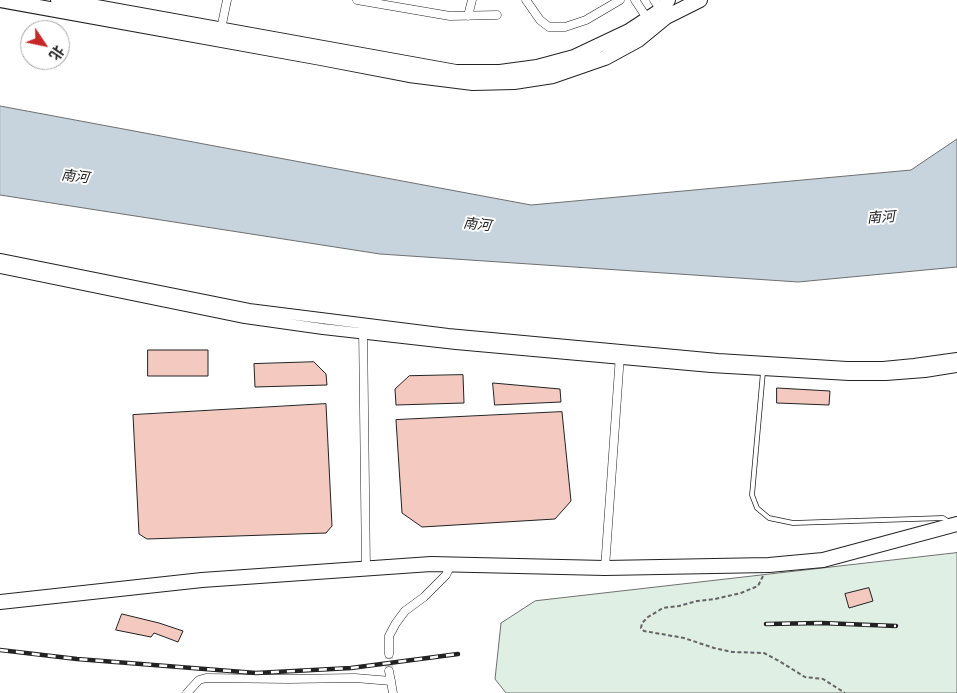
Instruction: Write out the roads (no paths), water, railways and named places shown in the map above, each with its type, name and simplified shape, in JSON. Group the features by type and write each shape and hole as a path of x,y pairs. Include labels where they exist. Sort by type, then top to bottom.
{"highway":[{"path":"0,0 409,74 473,83 514,82 553,76 605,58 638,40 662,7 700,0"},
{"path":"58,0 456,72 500,72 537,67 574,56 651,24"},
{"path":"0,602 434,557 671,568 769,565 823,560 955,524"},
{"path":"0,593 202,571 366,565 605,564"}],"street":[{"path":"220,29 227,0"},
{"path":"356,0 450,16 497,15"},
{"path":"468,16 472,0"},
{"path":"526,0 540,20 549,27 565,26 586,20 610,3 620,0"},
{"path":"634,0 651,24"},
{"path":"0,259 249,310 363,328 448,334 620,354 718,359 849,375 886,375 957,367"},
{"path":"0,268 245,318 323,329 363,328"},
{"path":"363,328 366,565"},
{"path":"605,564 620,354"},
{"path":"763,366 882,367 957,358"},
{"path":"389,654 389,636 396,623 405,611 424,597 446,575 451,564"},
{"path":"389,671 393,693"},
{"path":"187,693 199,680 206,678 355,678 391,681"}],"lane":[{"path":"763,366 752,496 757,508 770,518 792,523 943,518 955,524"}],"water":[{"name":"南河","path":"0,106 531,205 911,170 957,139 957,267 798,282 380,254 0,195"}],"tunnel":[{"path":"389,654 389,671"}],"railway":[{"path":"766,624 821,623 896,626"},
{"path":"0,650 77,659 256,673 351,668 458,654"}]}
